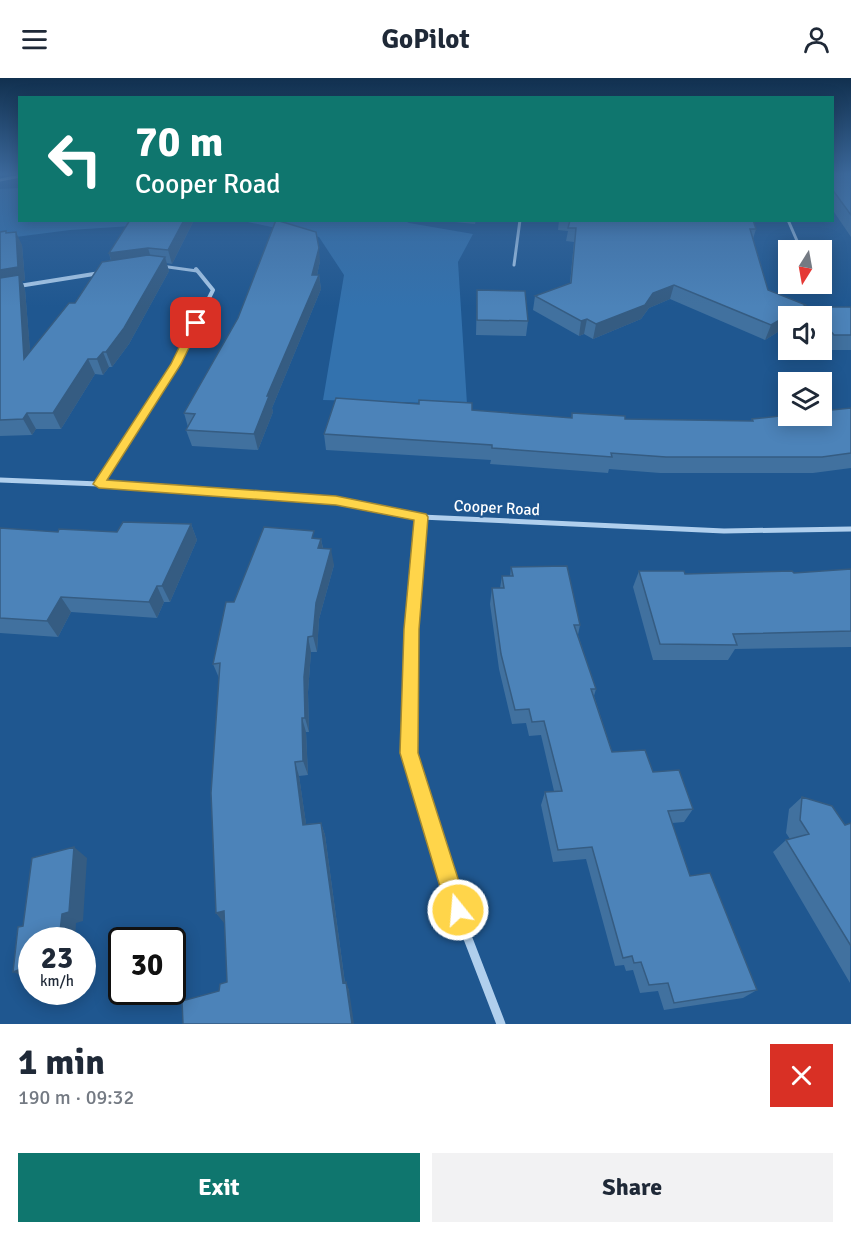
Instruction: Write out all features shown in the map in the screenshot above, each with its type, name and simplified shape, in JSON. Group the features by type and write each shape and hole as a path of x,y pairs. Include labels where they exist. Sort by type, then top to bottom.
{"street":[{"path":"514,265 520,222"},
{"path":"790,222 797,240"},
{"path":"99,484 176,364 213,290 196,269 152,266"},
{"path":"0,289 111,272"},
{"name":"Cooper Road","path":"0,480 99,484 336,500 421,517 724,531 851,529"},
{"path":"421,517 411,629 409,753 458,910 501,1024"}],"shaded area":[{"path":"0,218 18,218 18,222 193,222 70,230 0,239"},
{"path":"248,222 407,222 473,234 458,262 467,404 323,400 344,275 319,237"}],"building":[{"path":"129,222 183,222 168,250 148,248 109,253"},
{"path":"275,222 316,232 319,248 312,275 319,275 267,396 269,396 254,434 186,430 195,414 184,413 238,318"},
{"path":"570,222 754,222 756,229 750,229 768,290 806,305 778,306 778,321 771,325 674,285 653,293 645,305 596,324 587,319 581,321 535,296 571,283 576,228 568,228"},
{"path":"6,231 6,233 16,232 18,267 0,270 0,232"},
{"path":"148,255 165,257 124,328 106,352 103,352 97,359 88,359 53,413 27,413 23,419 0,420 0,278 19,275 24,359 69,303 75,303 102,262"},
{"path":"477,290 525,291 528,321 477,320"},
{"path":"832,307 851,307 851,335 834,335 832,333"},
{"path":"336,398 419,404 419,400 472,403 472,410 572,418 572,413 625,416 625,419 753,421 752,419 778,416 778,426 832,426 832,410 851,408 851,453 822,457 666,457 611,453 612,457 492,448 492,445 324,434"},
{"path":"123,522 191,524 162,586 157,586 149,602 61,597 47,621 0,618 0,528 58,532 59,529 117,532"},
{"path":"264,527 314,531 312,538 321,539 318,548 331,549 316,603 313,636 308,637 304,677 305,718 302,718 303,761 295,762 303,825 321,823 343,983 346,982 352,1024 183,1024 182,1005 186,1005 186,1000 219,991 220,984 227,982 224,911 216,913 211,793 220,663 213,664 226,602 234,602"},
{"path":"567,566 580,625 574,625 596,689 591,689 612,752 645,750 653,772 679,770 693,809 668,811 690,876 710,873 757,990 674,1003 668,983 649,985 641,962 634,963 632,956 623,958 592,847 558,850 545,792 562,791 544,721 532,722 529,709 515,710 501,654 492,588 504,588 502,576 513,576 511,567"},
{"path":"851,569 851,631 733,634 737,645 660,644 639,571 684,571 685,574 792,571 794,573"},
{"path":"802,797 832,806 845,825 851,823 851,946 786,840 809,834 800,820"},
{"path":"74,847 69,912 62,914 60,927 18,927 23,926 32,858"},
{"path":"18,927 18,970 13,972"}],"route":[{"path":"196,323 176,364 99,484 336,500 421,517 411,629 409,753 458,910"}]}
